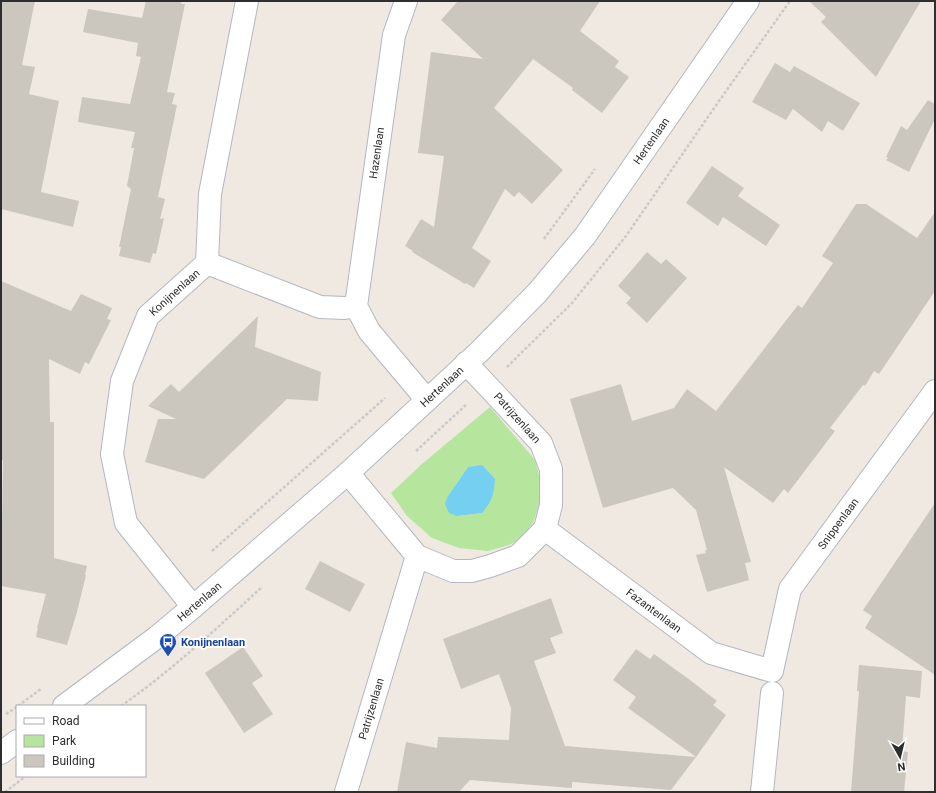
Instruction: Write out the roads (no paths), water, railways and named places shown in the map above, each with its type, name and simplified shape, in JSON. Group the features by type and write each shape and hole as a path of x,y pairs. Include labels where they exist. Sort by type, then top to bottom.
{"street":[{"name":"Konijnenlaan","path":"193,607 126,523 112,454 122,381 148,316 207,263 210,194 248,1"},
{"name":"Hazenlaan","path":"356,306 394,35 406,1"},
{"name":"Hertenlaan","path":"65,705 157,637 348,473 466,363 537,293 585,236 748,1"},
{"path":"207,263 320,307 345,308 356,306 369,331 427,400"},
{"name":"Patrijzenlaan","path":"466,363 541,443 551,470 551,505 546,529"},
{"name":"Snippenlaan","path":"772,671 790,589 935,391"},
{"path":"348,473 417,556 453,571 472,571 518,556 546,529"},
{"name":"Fazantenlaan","path":"546,529 711,653 772,671"},
{"name":"Patrijzenlaan","path":"346,792 417,556"},
{"path":"762,792 772,693"},
{"path":"1,753 16,742"}],"water":[{"path":"482,465 495,479 492,498 488,505 482,513 457,516 449,513 445,504 448,496 468,467"}],"place":[{"name":"Konijnenlaan","path":"168,657"}]}
